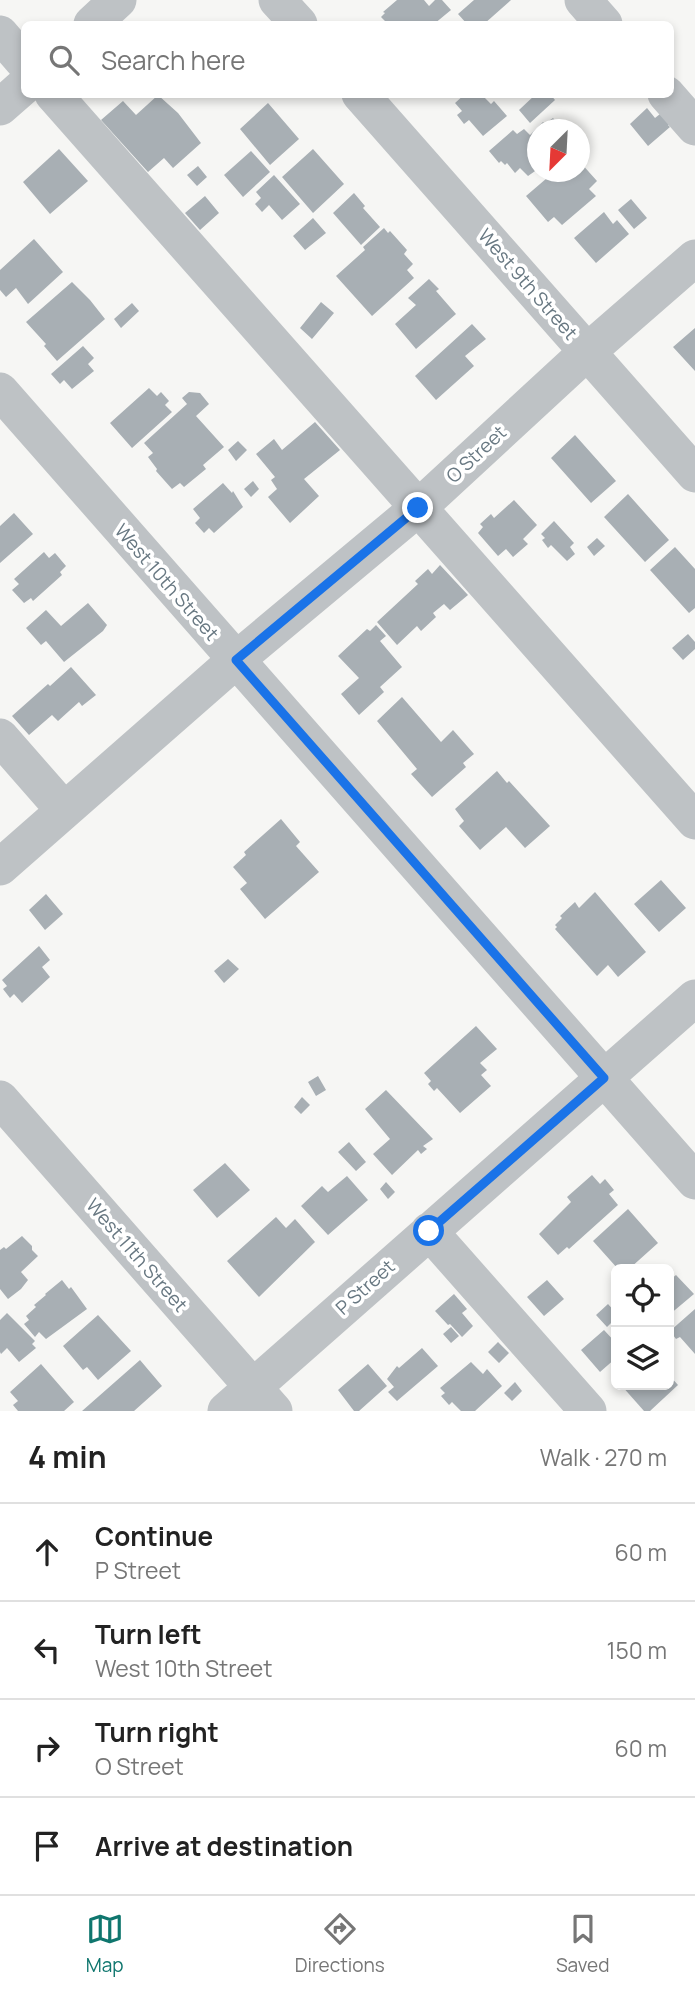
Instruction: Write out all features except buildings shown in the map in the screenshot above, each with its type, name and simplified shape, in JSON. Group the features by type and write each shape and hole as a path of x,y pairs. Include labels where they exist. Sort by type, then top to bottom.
{"street":[{"path":"95,21 118,0"},
{"path":"277,0 296,21"},
{"path":"583,0 601,21"},
{"path":"0,34 21,58"},
{"path":"0,107 21,89"},
{"path":"57,98 695,821"},
{"name":"West 9th Street","path":"364,98 695,474"},
{"path":"670,98 695,127"},
{"name":"O Street","path":"0,867 236,660 418,508 587,352 695,258"},
{"name":"West 10th Street","path":"0,391 695,1181"},
{"path":"0,737 64,810"},
{"name":"P Street","path":"226,1411 264,1399 429,1231 695,998"},
{"name":"West 11th Street","path":"0,1099 264,1399"},
{"path":"429,1231 588,1411"}],"route":[{"path":"418,508 236,660 604,1078 429,1231"}]}
